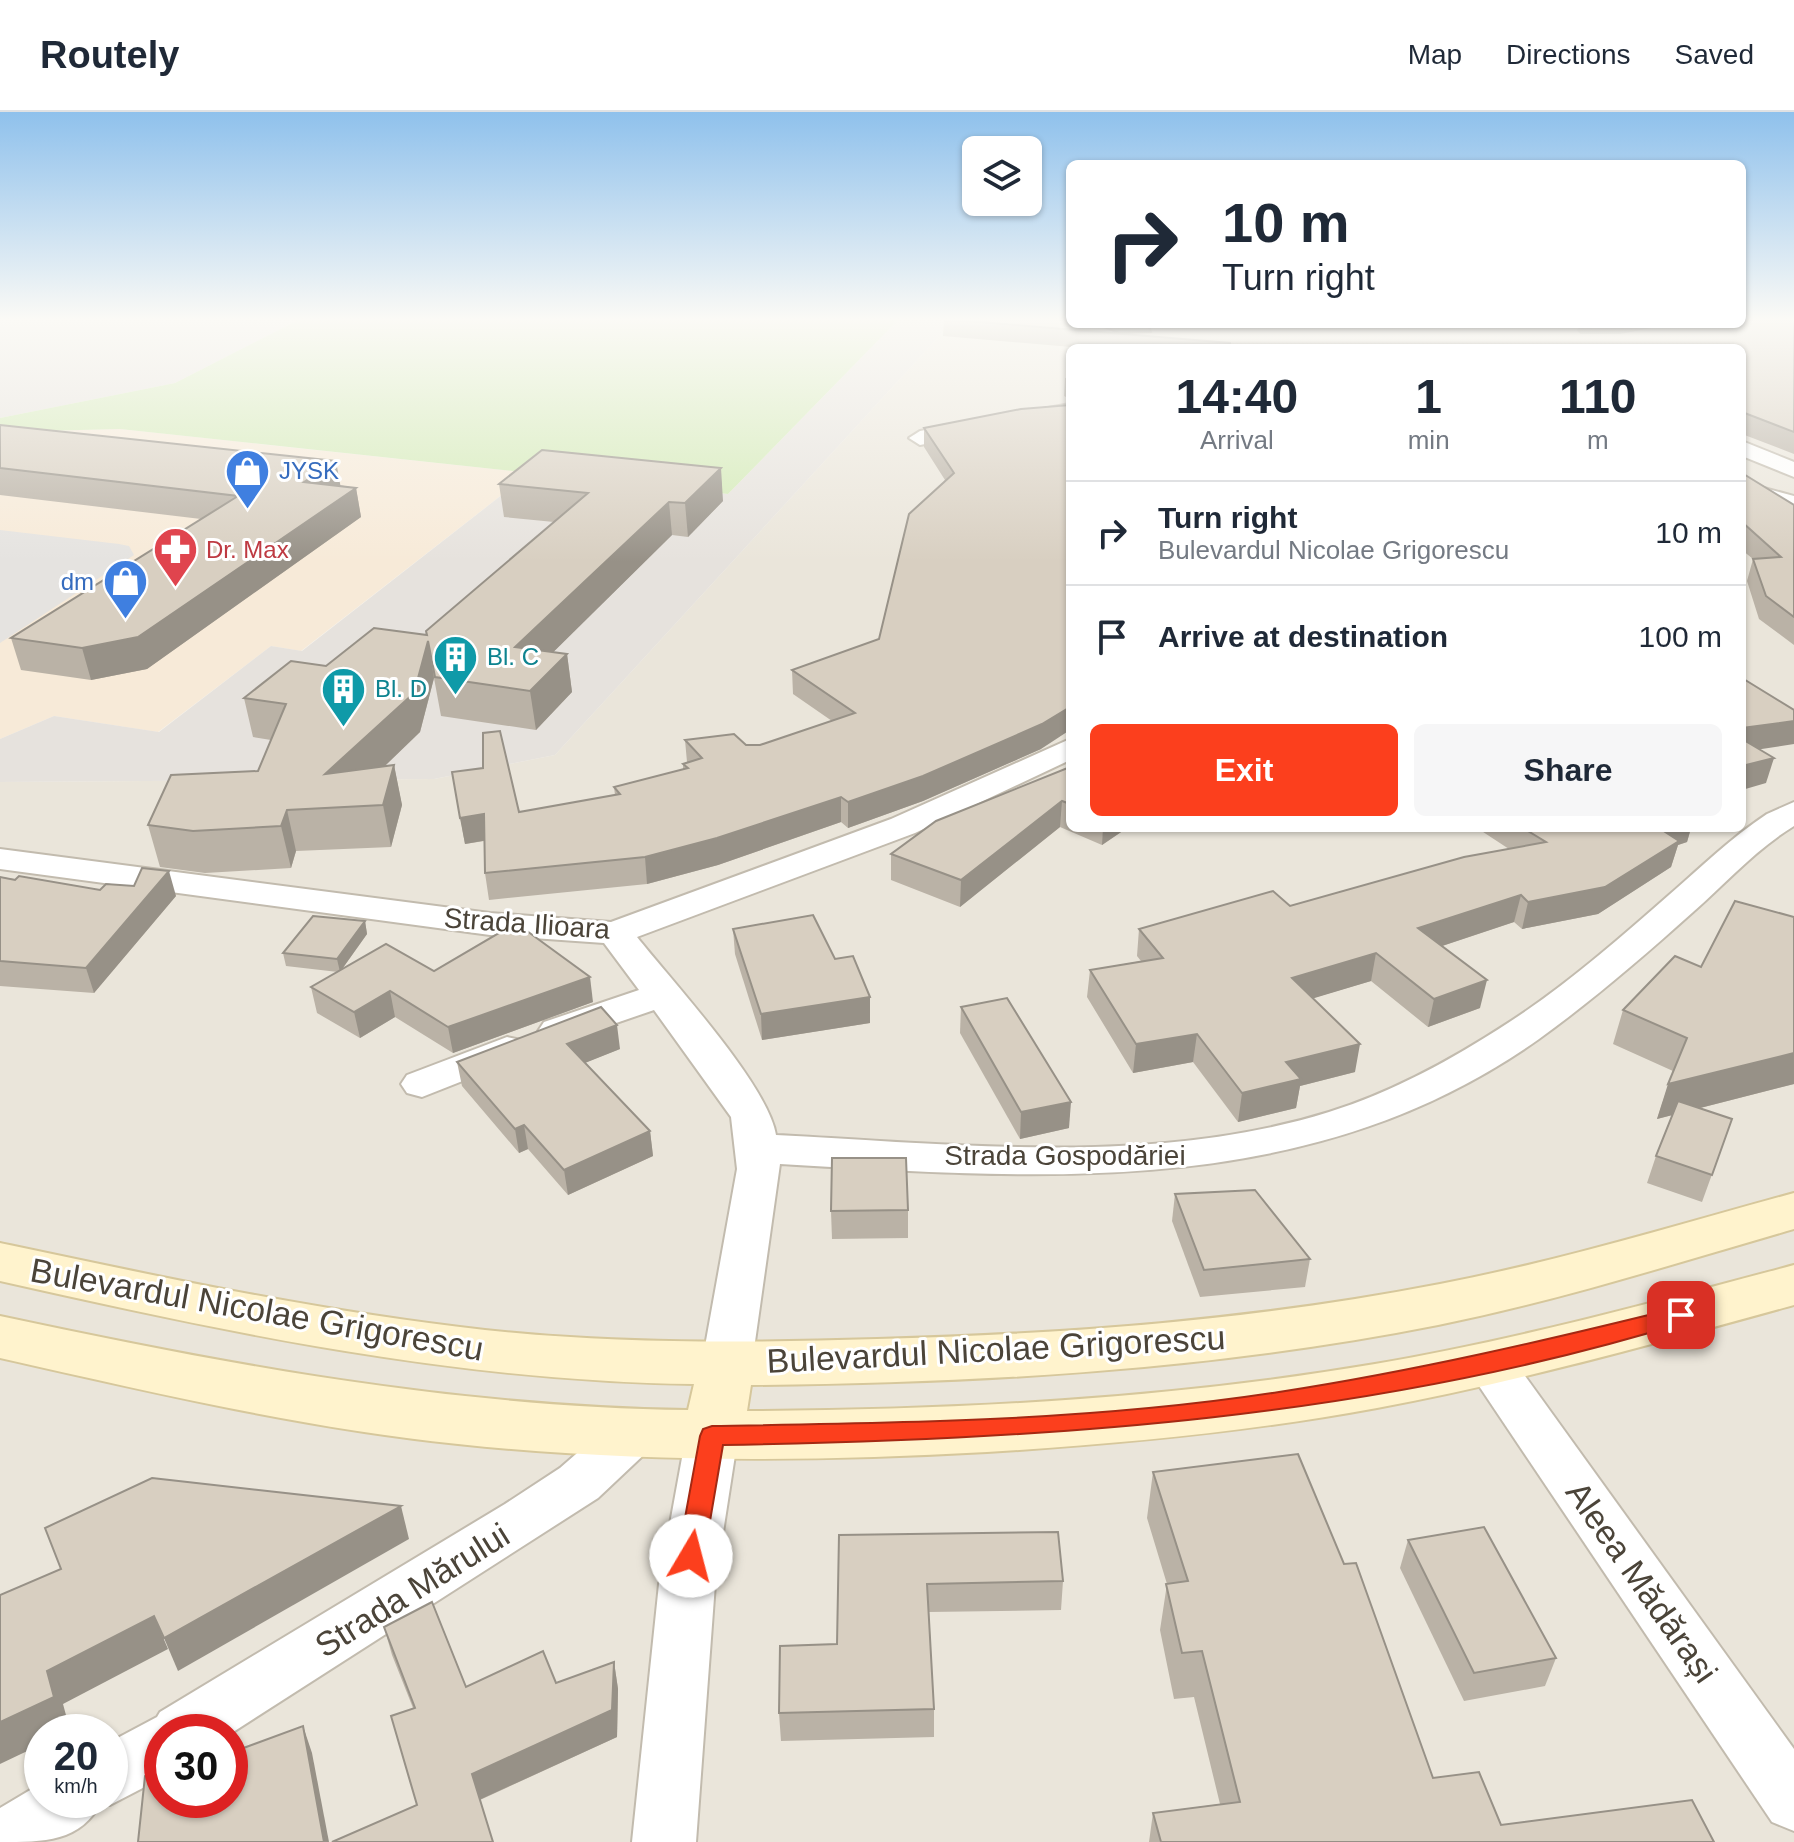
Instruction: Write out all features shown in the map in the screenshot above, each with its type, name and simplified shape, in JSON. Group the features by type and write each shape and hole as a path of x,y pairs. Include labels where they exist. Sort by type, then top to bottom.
{"main road":[{"name":"Bulevardul Nicolae Grigorescu","path":"0,1262 170,1300 392,1339 490,1352 727,1363 923,1360 1083,1351 1339,1322 1540,1281 1794,1211"},
{"path":"0,1337 342,1405 454,1420 633,1434 712,1436 926,1432 1107,1420 1277,1402 1490,1364 1794,1285"},
{"path":"712,1436 727,1363"}],"street":[{"path":"920,438 1066,411"},
{"path":"1746,450 1788,467"},
{"path":"1746,469 1788,467"},
{"path":"1746,490 1794,504"},
{"name":"Strada Ilioara","path":"0,859 490,924 615,933 903,826 1066,750"},
{"name":"Strada Gospodăriei","path":"759,1148 1126,1159 1250,1147 1341,1125 1426,1091 1521,1032 1636,944 1758,836 1794,812"},
{"path":"615,933 737,1091 752,1117 759,1148 757,1193 727,1363"},
{"path":"422,1084 528,1041 661,995"},
{"name":"Aleea Mădărași","path":"1490,1364 1794,1801"},
{"name":"Strada Mărului","path":"210,1714 524,1520 579,1483 633,1434"},
{"path":"664,1842 687,1584 712,1436"},
{"path":"3,1842 42,1818"}],"shaded area":[{"path":"0,401 86,401 0,418"},
{"path":"819,401 880,401 555,755 434,779 0,782 0,739 54,716 159,732 271,646 302,651 530,473 728,494"},
{"path":"880,401 1066,401 1066,832 1746,832 1746,401 1794,401 1794,1842 0,1842 0,782 434,779 555,755"},
{"path":"120,429 530,473 301,651 271,646 158,732 54,716 0,739 0,432"},
{"path":"0,530 119,544 129,546 134,555 0,643"}],"green space":[{"path":"86,401 819,401 728,494 120,429 0,432 0,418"}],"building":[{"path":"1746,401 1794,401 1794,432 1746,414"},
{"path":"1066,405 1066,709 1042,724 923,776 848,802 841,797 717,838 645,857 485,873 484,814 460,818 452,772 483,768 483,733 500,731 519,812 620,794 614,787 688,768 683,764 702,758 685,740 734,734 746,745 760,745 855,713 792,670 879,639 909,514 954,473 924,428 1021,409"},
{"path":"0,425 336,461 304,482 356,488 138,637 82,648 11,638 238,496 0,468"},
{"path":"542,450 721,468 685,503 669,502 515,647 567,654 530,691 435,677 428,641 414,693 325,774 394,765 383,805 287,810 281,826 193,831 148,825 171,775 258,771 286,704 244,698 291,661 326,666 374,628 427,635 426,631 588,493 499,484"},
{"path":"1746,475 1794,505 1794,617 1766,596 1753,559 1781,557 1746,526"},
{"path":"1746,680 1794,710 1794,721 1746,727"},
{"path":"1746,741 1774,758 1746,765"},
{"path":"1066,769 1066,802 1062,801 961,880 891,854 936,821"},
{"path":"1530,832 1665,832 1679,841 1605,887 1528,902 1521,895 1418,928 1487,980 1434,999 1376,953 1292,978 1360,1044 1286,1062 1301,1079 1242,1093 1197,1034 1136,1044 1090,970 1163,958 1139,929 1273,891 1290,906 1464,857 1546,842"},
{"path":"142,868 169,871 86,968 0,961 0,877 15,880 19,876 100,890 106,884 134,886"},
{"path":"1735,901 1794,917 1794,1053 1668,1084 1687,1038 1623,1010 1675,956 1701,967"},
{"path":"813,915 835,959 853,956 870,997 761,1014 733,929"},
{"path":"313,916 365,921 337,959 283,953"},
{"path":"516,923 590,977 448,1027 390,991 354,1012 311,987 386,944 434,971"},
{"path":"1007,998 1071,1102 1021,1112 961,1007"},
{"path":"601,1007 617,1025 567,1044 650,1131 564,1170 524,1125 515,1129 457,1062"},
{"path":"1678,1101 1732,1119 1712,1175 1656,1156"},
{"path":"832,1158 906,1158 908,1210 831,1211"},
{"path":"1255,1190 1310,1259 1204,1270 1175,1194"},
{"path":"1298,1454 1344,1564 1356,1563 1433,1778 1479,1772 1501,1825 1692,1800 1714,1842 1161,1842 1153,1813 1240,1802 1202,1651 1182,1653 1166,1584 1188,1581 1153,1472"},
{"path":"152,1478 401,1506 164,1638 154,1616 47,1671 54,1697 0,1722 0,1595 61,1569 45,1528"},
{"path":"1484,1527 1556,1658 1474,1673 1408,1540"},
{"path":"1058,1532 1063,1581 927,1584 934,1709 779,1713 780,1646 837,1644 839,1535"},
{"path":"432,1602 466,1687 543,1651 556,1683 614,1662 612,1710 472,1774 493,1842 332,1842 417,1805 391,1716 415,1708 384,1627"},
{"path":"303,1726 324,1842 138,1842 144,1785 144,1818 248,1818 248,1746"}],"place":[{"name":"JYSK","path":"248,510"},
{"name":"Dr. Max","path":"175,589"},
{"name":"dm","path":"125,621"},
{"name":"Bl. C","path":"456,696"},
{"name":"Bl. D","path":"344,728"}],"route":[{"path":"691,1556 712,1436 926,1432 1107,1420 1277,1402 1490,1364 1681,1315"}]}
